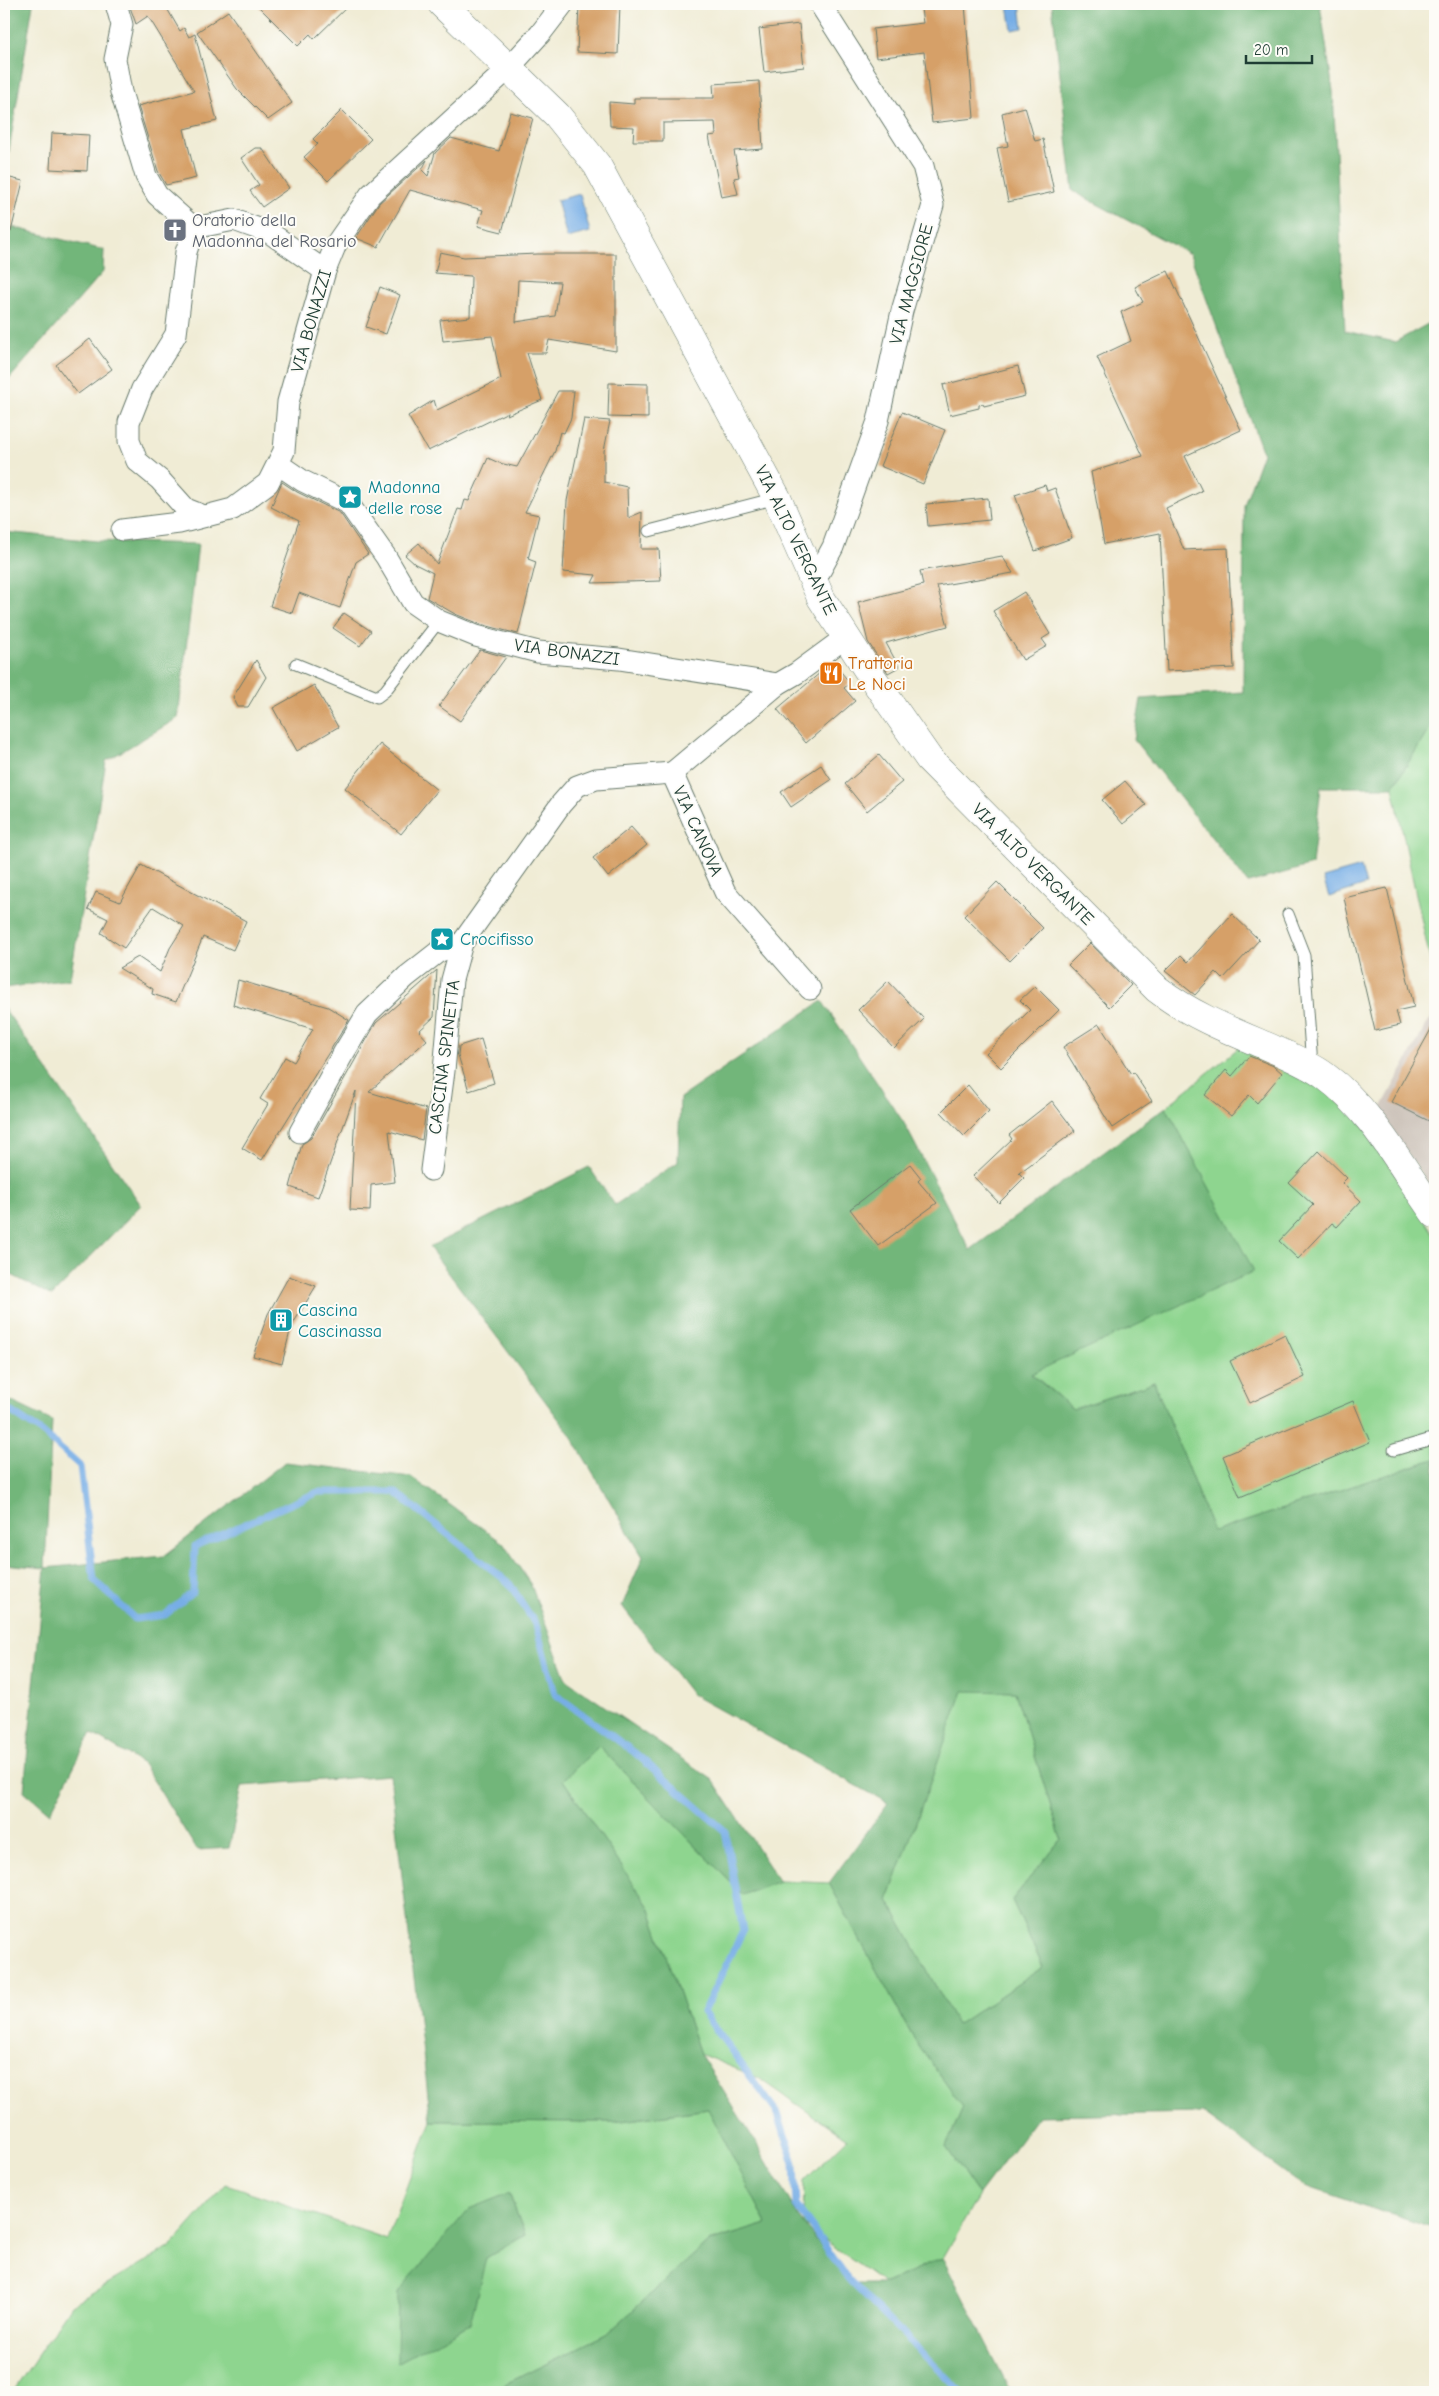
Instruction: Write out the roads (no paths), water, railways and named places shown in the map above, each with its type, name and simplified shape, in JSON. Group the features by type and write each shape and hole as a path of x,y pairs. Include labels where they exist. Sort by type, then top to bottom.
{"main road":[{"name":"VIA ALTO VERGANTE","path":"442,4 557,115 597,165 777,498 814,576 846,637 929,759 1157,988 1179,1006 1312,1068 1346,1093 1368,1116 1435,1214"}],"street":[{"path":"116,4 122,25 115,59 121,92 146,176 157,195 194,228"},
{"name":"VIA BONAZZI","path":"122,530 179,523 233,509 268,483 284,451 288,402 325,270 336,244 370,195 508,69 540,34 563,4"},
{"name":"VIA MAGGIORE","path":"814,576 833,547 878,421 897,309 934,205 923,166 884,117 820,4"},
{"path":"194,228 234,220 270,233 325,270"},
{"path":"194,228 186,252 176,334 142,389 129,422 129,441 137,461 160,480 186,509 204,516"},
{"name":"VIA BONAZZI","path":"278,464 303,481 348,503 386,557 413,603 439,621 476,636 538,652 619,659 778,684"},
{"name":"VIA CANOVA","path":"810,989 724,892 672,774 778,684 797,673 846,637"},
{"name":"CASCINA SPINETTA","path":"431,1170 444,1071 452,980 462,943 561,804 577,786 596,779 672,774"},
{"name":"CASCINA SPINETTA","path":"300,1132 367,1014 406,977 438,952 462,943"}],"lane":[{"path":"649,531 777,498"},
{"path":"296,664 377,697 385,692 439,621"},
{"path":"1288,914 1304,955 1312,1068"},
{"path":"1394,1450 1435,1438"}],"water":[{"path":"1020,4 1023,28 1012,30 1008,6"},
{"path":"580,194 590,232 567,238 557,200"},
{"path":"1361,867 1366,885 1329,897 1323,878"}],"waterway":[{"path":"4,1407 43,1433 80,1466 94,1580 135,1619 165,1615 193,1592 195,1546 318,1492 395,1492 509,1583 536,1625 555,1694 635,1753 725,1831 743,1931 703,2012 778,2114 794,2164 796,2205 849,2280 961,2392"}],"place":[{"name":"Oratorio della Madonna del Rosario","path":"175,230"},
{"name":"Madonna delle rose","path":"350,497"},
{"name":"Trattoria Le Noci","path":"831,673"},
{"name":"Crocifisso","path":"442,939"},
{"name":"Cascina Cascinassa","path":"281,1320"}]}
